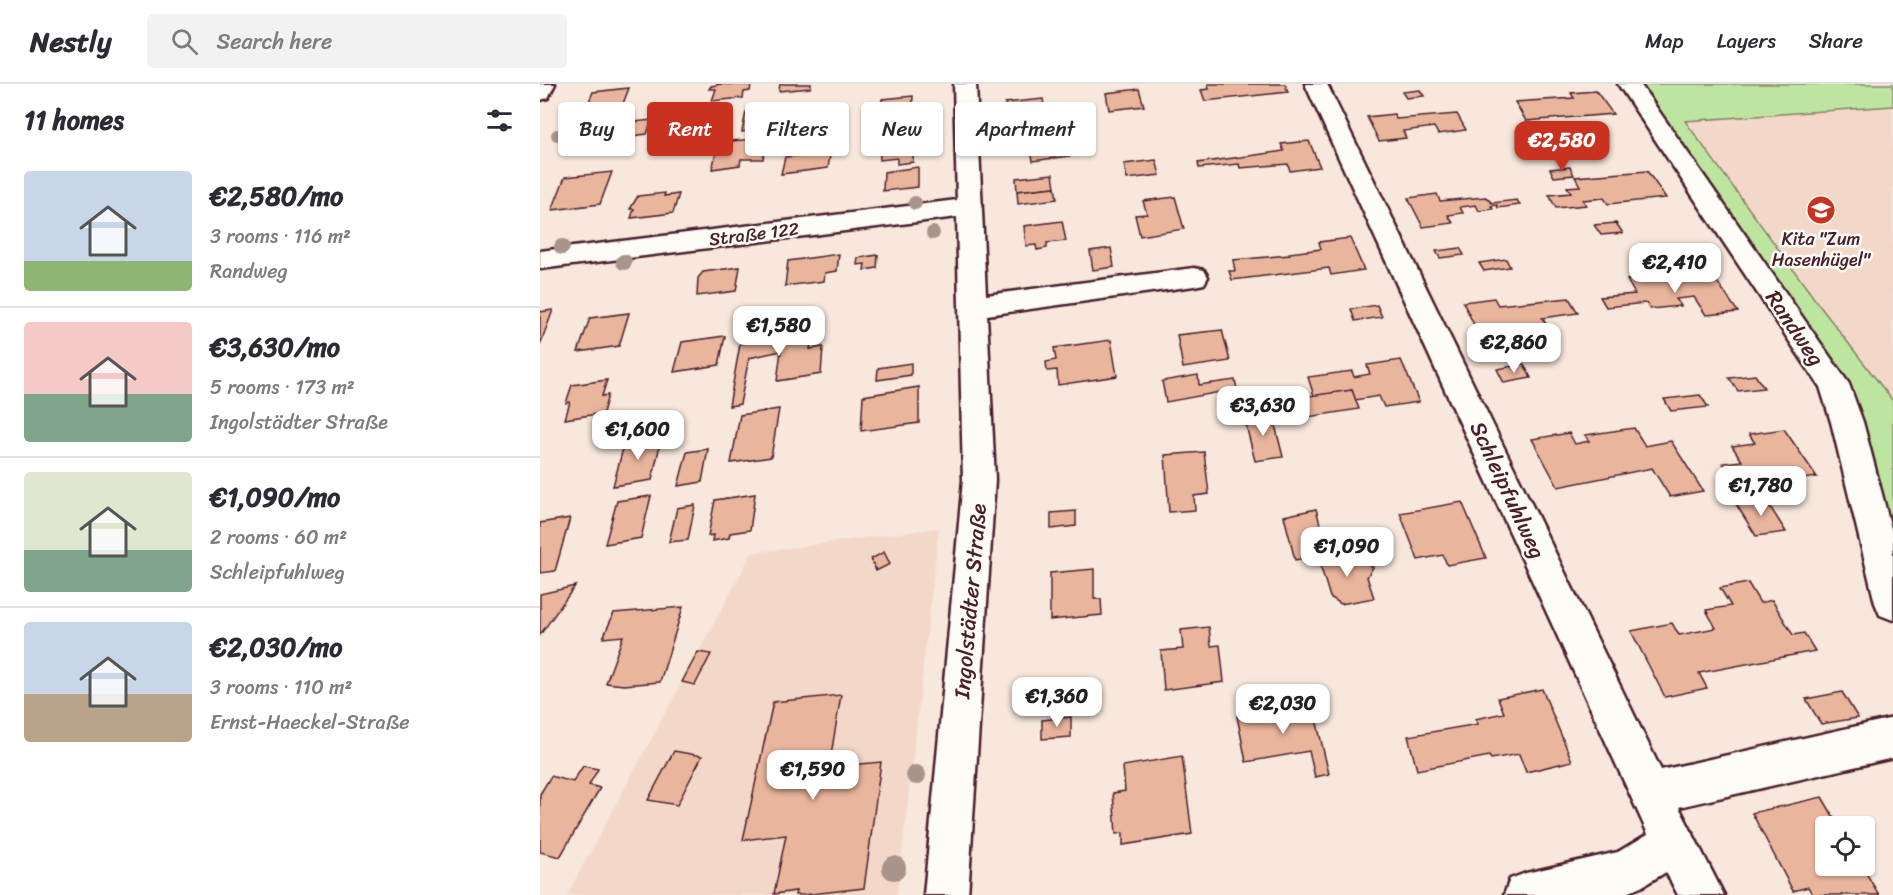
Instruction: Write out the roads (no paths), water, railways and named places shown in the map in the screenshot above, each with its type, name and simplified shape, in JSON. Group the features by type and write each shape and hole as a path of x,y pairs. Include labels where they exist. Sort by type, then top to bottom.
{"street":[{"path":"540,93 544,84"},
{"name":"Ingolstädter Straße","path":"946,895 980,480 964,84"},
{"name":"Schleipfuhlweg","path":"1316,84 1674,843 1702,895"},
{"name":"Randweg","path":"1629,84 1834,384 1847,422 1893,603"},
{"name":"Straße 122","path":"540,260 969,207"},
{"path":"972,307 1194,277"},
{"path":"1651,793 1893,738"},
{"path":"1526,895 1626,872 1674,843"}],"place":[{"name":"Kita \"Zum Hasenhügel\"","path":"1821,210"}]}
